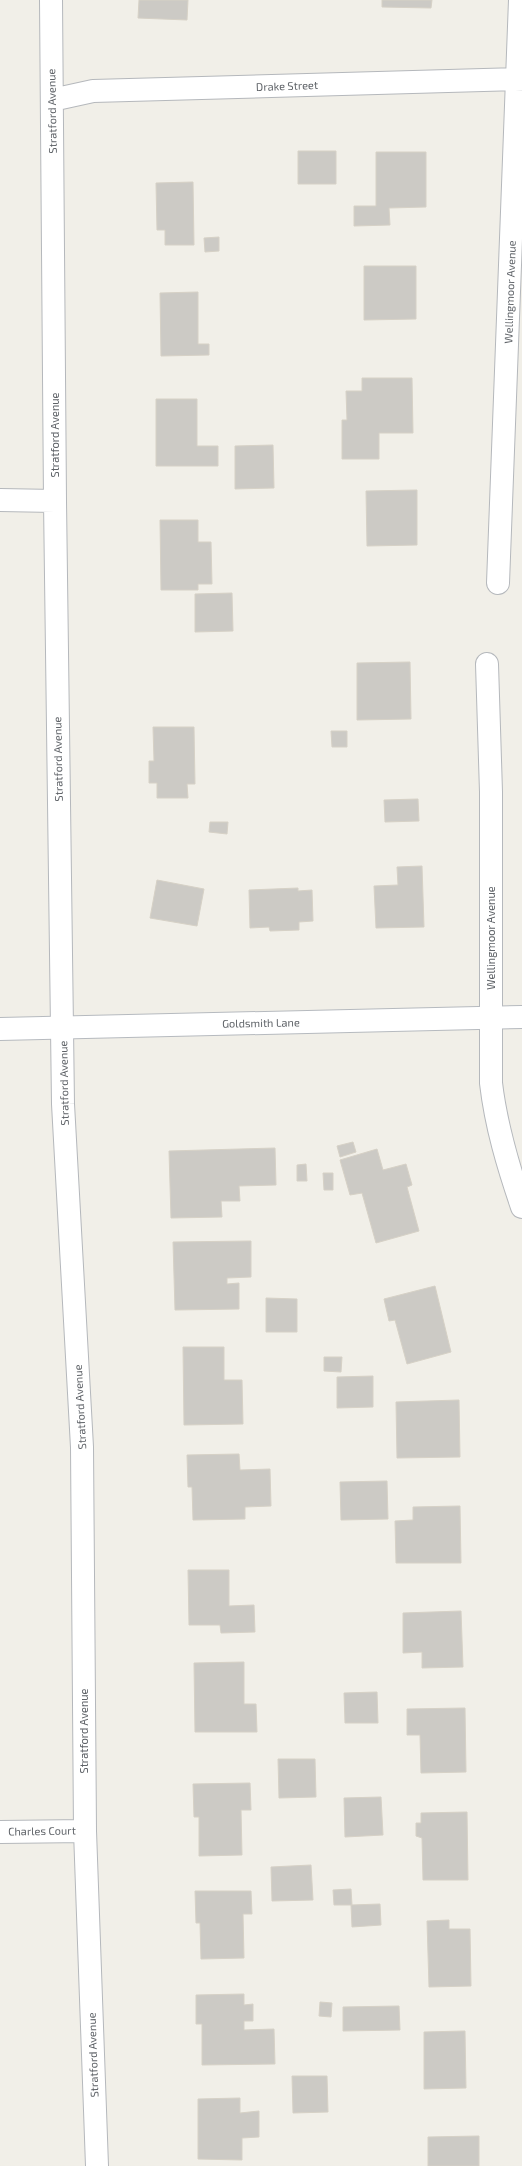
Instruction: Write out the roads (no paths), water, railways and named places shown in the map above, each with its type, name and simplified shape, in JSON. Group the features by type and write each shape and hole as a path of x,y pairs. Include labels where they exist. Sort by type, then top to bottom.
{"street":[{"name":"Stratford Avenue","path":"51,0 55,501 63,1104 82,1447 85,1831 97,2166"},
{"name":"Wellingmoor Avenue","path":"498,583 520,79 520,0"},
{"name":"Drake Street","path":"52,100 93,91 520,79"},
{"path":"0,500 55,501"},
{"name":"Wellingmoor Avenue","path":"487,664 491,792 491,1083 494,1108 504,1153 522,1207"},
{"name":"Goldsmith Lane","path":"0,1029 522,1017"},
{"name":"Charles Court","path":"0,1832 85,1831"}]}
